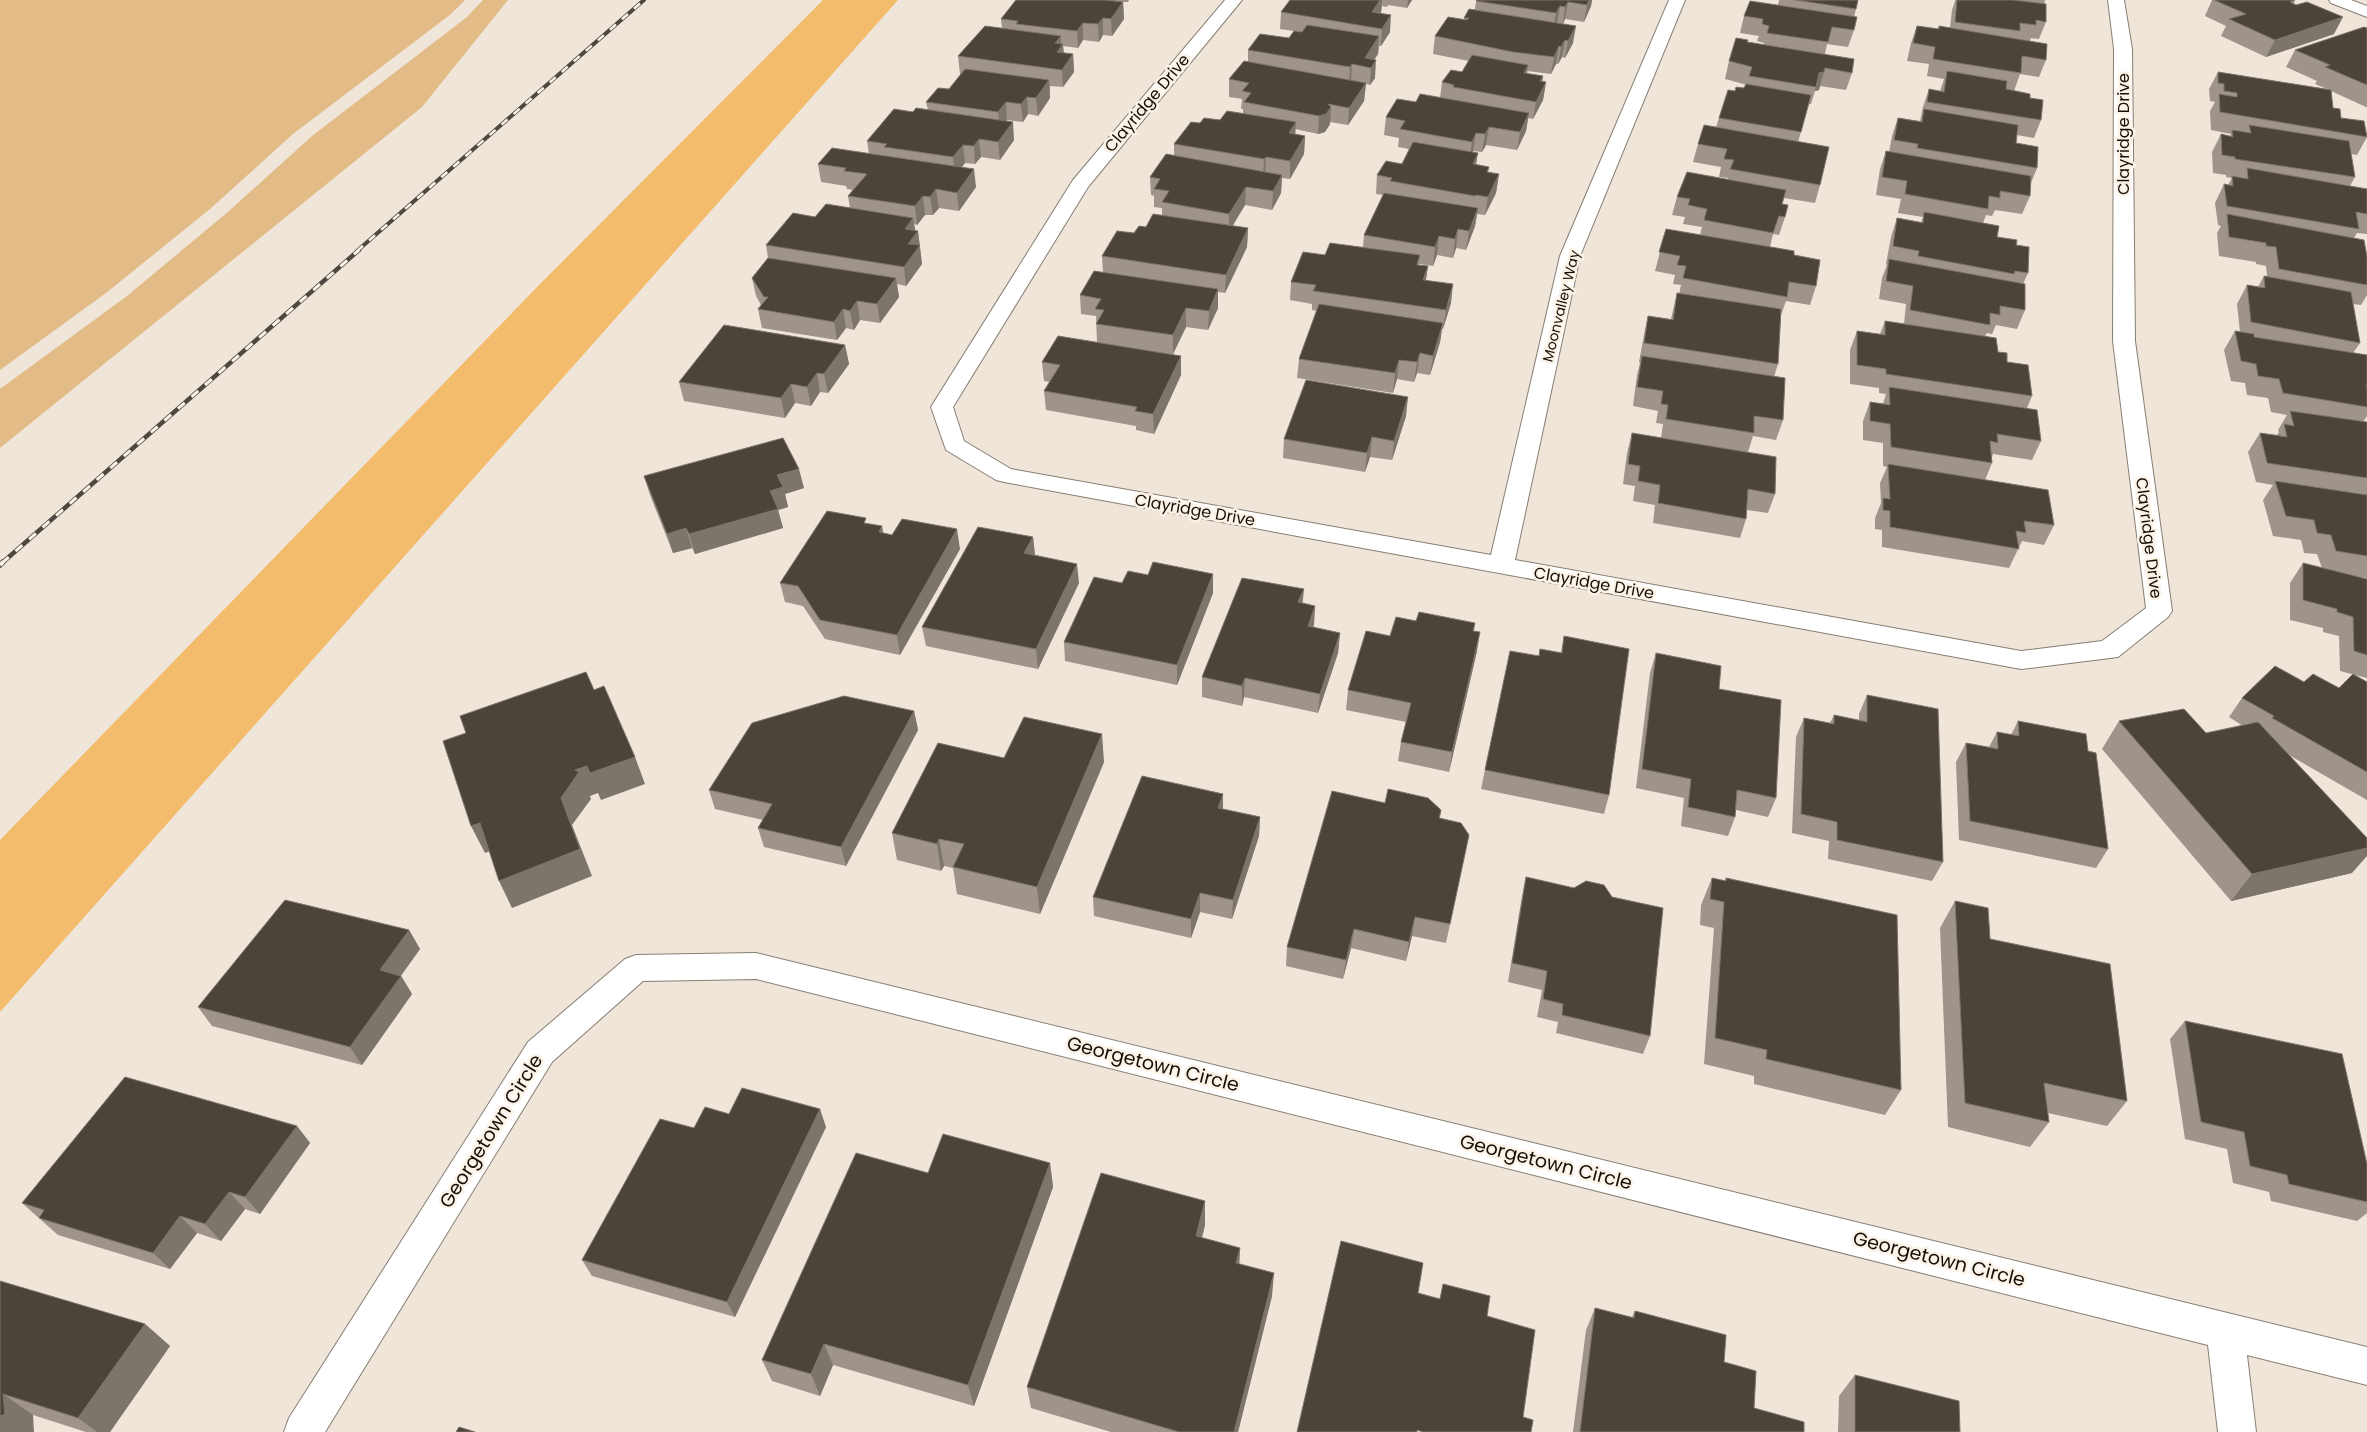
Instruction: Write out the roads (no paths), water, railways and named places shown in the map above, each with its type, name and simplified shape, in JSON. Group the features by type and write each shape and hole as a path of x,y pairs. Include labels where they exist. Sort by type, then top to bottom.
{"street":[{"name":"Clayridge Drive","path":"1234,0 1080,184 942,407 954,446 1004,475 2020,660 2108,650 2159,611 2124,341 2123,49 2116,0"},
{"name":"Moonvalley Way","path":"1501,567 1570,256 1676,0"},
{"path":"2337,0 2367,12"},
{"name":"Georgetown Circle","path":"303,1432 540,1052 636,968 756,966 2367,1366"},
{"path":"2225,1330 2237,1432"}],"railway":[{"path":"357,251 644,0"},
{"path":"2,563 359,250"}]}
